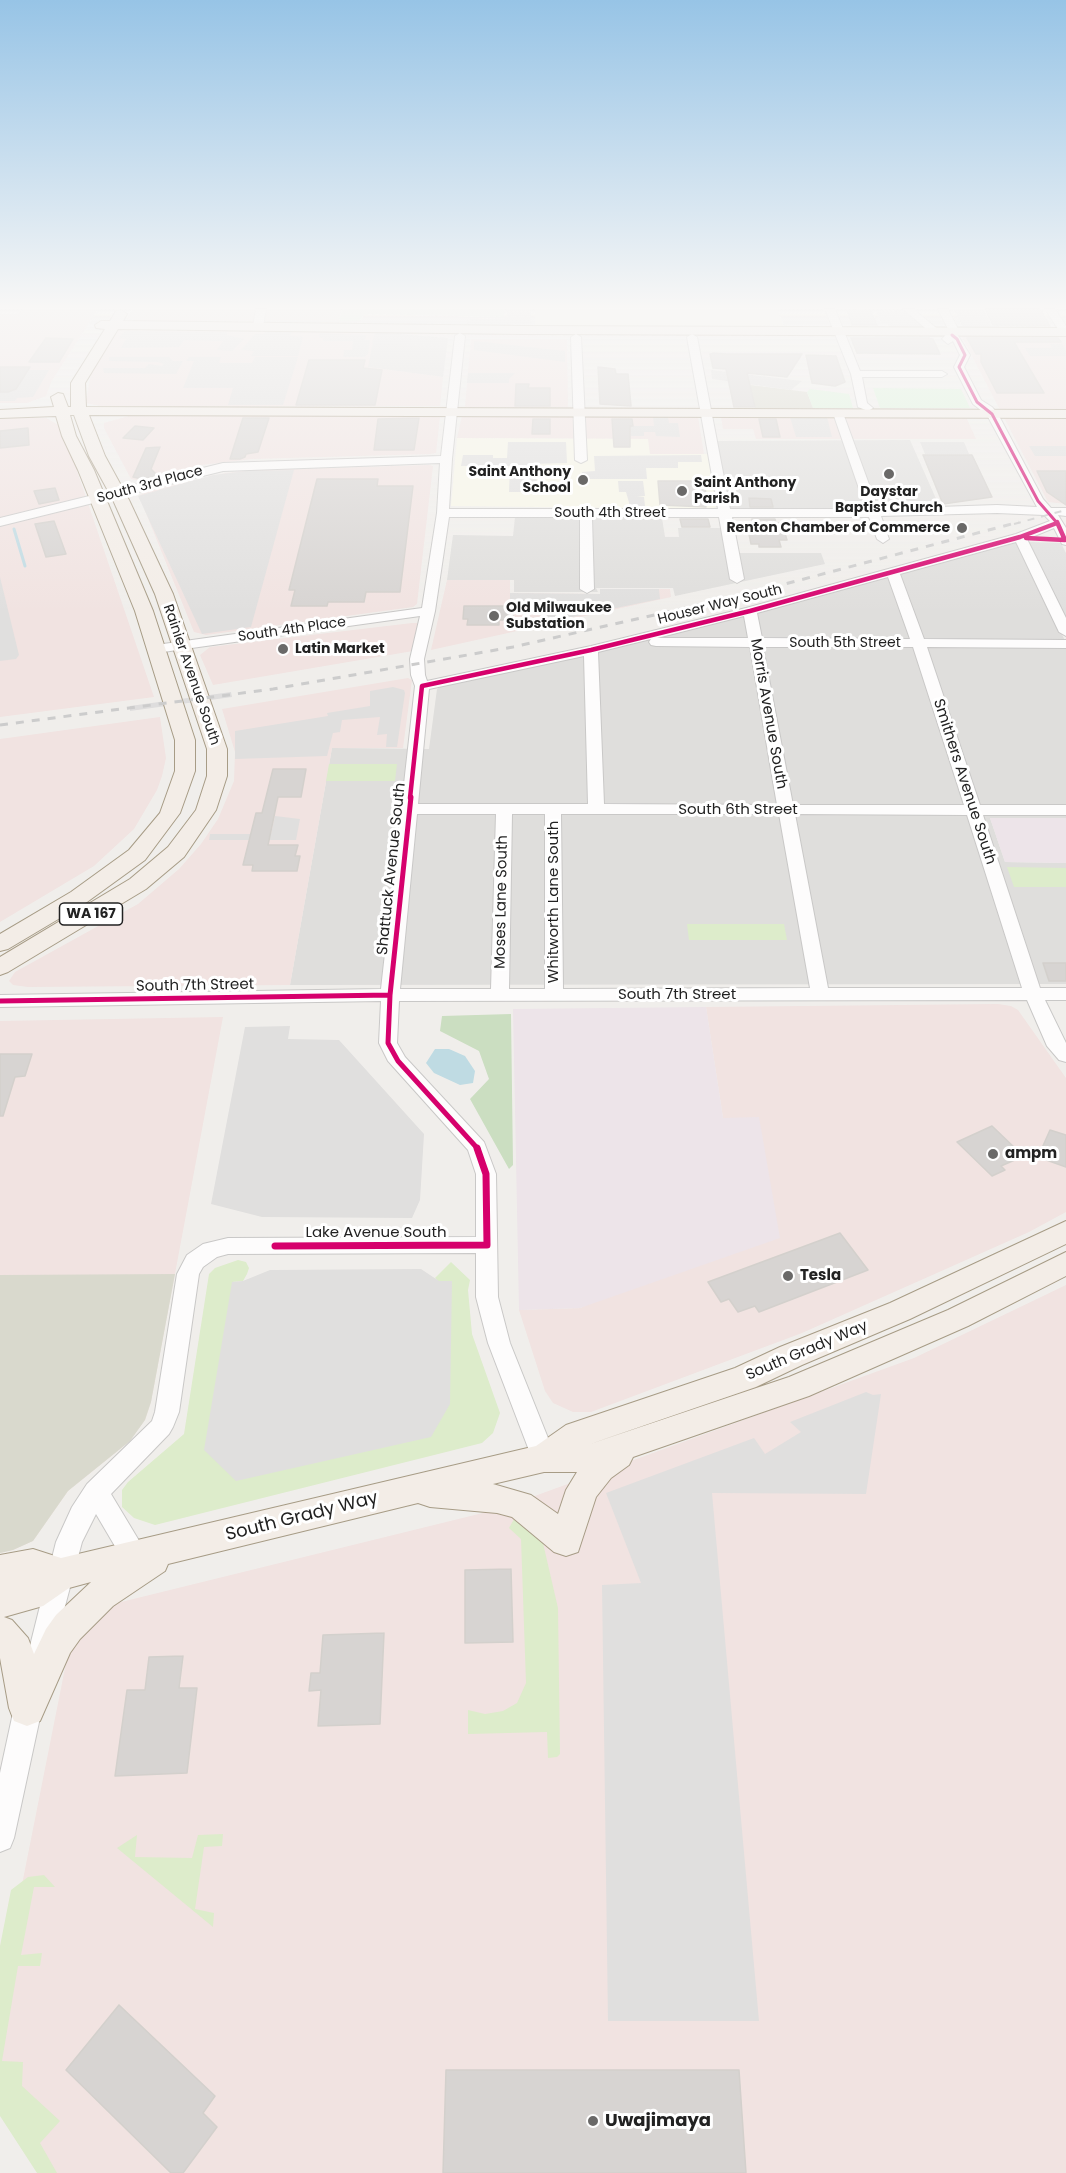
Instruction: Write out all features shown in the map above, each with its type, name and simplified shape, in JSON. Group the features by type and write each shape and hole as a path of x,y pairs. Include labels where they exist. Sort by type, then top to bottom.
{"main road":[{"path":"0,414 61,411 580,413 990,411 1066,414"},
{"name":"Rainier Avenue South","path":"0,944 98,886 137,855 170,813 185,771 185,740 144,610 69,436 61,411"},
{"name":"Rainier Avenue South","path":"0,967 138,884 176,852 206,810 217,776 217,749 161,586 86,430 80,411"},
{"path":"86,430 100,418 121,412"},
{"name":"South Grady Way","path":"544,1458 577,1435 745,1378 790,1356 947,1290 1061,1250"},
{"name":"South Grady Way","path":"0,1602 31,1595 61,1574 544,1458 591,1458 634,1444 758,1402 827,1375 958,1318 1061,1250"},
{"path":"888,1349 889,1339 898,1327 946,1305 947,1290"},
{"path":"827,1375 829,1359 870,1337 874,1330 873,1322"},
{"path":"409,1491 508,1502 538,1517 566,1541 575,1508 588,1480 600,1468 634,1444"},
{"path":"27,1708 58,1641 78,1615 101,1595 170,1549"},
{"path":"0,1571 33,1564 61,1574"},
{"path":"0,1632 16,1650 27,1708"}],"street":[{"path":"990,411 1038,501 1057,523 1066,540"},
{"name":"Shattuck Avenue South","path":"451,412 443,508 428,611 417,659 422,686 390,995 388,1043 398,1061 477,1147 486,1174 487,1297 496,1332 544,1458"},
{"path":"580,413 581,460"},
{"path":"706,413 737,579"},
{"path":"838,413 883,539"},
{"name":"South 3rd Place","path":"0,522 206,470 243,465 446,459"},
{"name":"South 4th Street","path":"443,508 458,513 586,514 873,513 996,509 1066,511"},
{"path":"586,514 587,589"},
{"path":"1020,537 1057,523"},
{"path":"1020,537 1066,540"},
{"path":"1020,537 1066,632"},
{"name":"Houser Way South","path":"422,686 591,650 750,611 1020,537"},
{"name":"Smithers Avenue South","path":"893,572 919,643 1033,994 1054,1041 1066,1055"},
{"name":"South 4th Place","path":"156,649 428,611"},
{"name":"Morris Avenue South","path":"750,611 820,994"},
{"name":"South 5th Street","path":"624,642 1066,644"},
{"path":"591,650 596,810"},
{"name":"South 6th Street","path":"411,809 1066,810"},
{"name":"Moses Lane South","path":"500,995 504,810"},
{"name":"Whitworth Lane South","path":"553,810 554,995"},
{"path":"0,988 9,1001"},
{"path":"983,994 1008,1000 1045,1020"},
{"name":"South 7th Street","path":"9,1001 390,995 1066,994"},
{"name":"Lake Avenue South","path":"0,1838 27,1708 71,1536 96,1492 161,1427 167,1412 188,1274 195,1261 211,1250 228,1246 487,1245"},
{"path":"96,1492 135,1557"}],"shaded area":[{"path":"1000,410 1066,410 1066,504 1048,502"},
{"path":"129,416 440,416 436,453 252,459 201,465 137,480 131,479 104,428 104,423"},
{"path":"462,416 698,417 704,454 649,454 647,439 457,438"},
{"path":"0,417 46,418 62,427 154,697 0,717"},
{"path":"653,417 668,417 669,423 678,423 680,437 656,436 655,432 644,432 644,436 631,436 630,426 654,426"},
{"path":"721,417 966,417 976,439 756,439 753,429 723,429"},
{"path":"790,417 827,417 832,437 796,437"},
{"name":"Saint Anthony School","path":"457,438 648,439 650,454 708,454 717,506 712,509 451,506"},
{"path":"910,440 941,510 729,511 717,441"},
{"path":"508,442 566,442 567,463 529,464 536,465 537,492 509,492 510,466 461,466 463,455 493,455 493,458 507,458"},
{"path":"920,442 964,442 969,454 925,454"},
{"path":"1029,446 1066,446 1066,456 1035,456"},
{"path":"701,455 702,462 678,462 678,468 646,468 647,479 582,479 582,472 595,471 594,456"},
{"path":"433,466 417,604 413,607 206,635 194,632 139,496 145,492 226,473 253,470"},
{"path":"294,470 251,627 202,634 138,496 213,475 246,471"},
{"path":"618,481 643,481 645,496 637,496 644,497 645,506 630,506 626,492 619,492"},
{"path":"515,517 662,518 665,537 679,537 678,528 723,528 728,553 821,553 825,564 675,596 673,588 596,588 598,592 514,592 514,580 447,580 453,535 513,536"},
{"path":"1015,542 1020,543 1066,643 1066,818 990,818 1005,862 1066,863 1066,984 290,985 332,748 429,749 437,689 442,686 564,660"},
{"path":"1028,542 1061,543 1066,553 1066,622"},
{"path":"0,577 19,655 16,659 0,661"},
{"path":"447,580 510,580 510,593 600,594 600,589 670,589 671,597 431,650"},
{"path":"600,589 659,589 660,599 548,622 536,610 536,604 510,604 510,593 600,594"},
{"path":"419,623 413,651 213,685 200,655 210,647"},
{"path":"408,678 412,680 403,748 332,748 290,985 28,987 13,985 9,981 15,972 138,904 179,869 201,844 218,819 234,781 235,752 222,709"},
{"path":"393,687 404,690 405,693 397,747 386,747 387,734 377,735 380,717 342,720 340,732 333,733 327,756 235,759 235,731 328,716 327,713 370,706 370,691"},
{"path":"160,717 166,758 162,776 157,790 134,829 94,866 0,922 0,739"},
{"path":"275,816 300,819 296,840 209,840 210,834 271,834"},
{"path":"990,818 1066,818 1066,863 1005,862"},
{"path":"998,1004 1011,1006 1018,1010 1066,1078 1066,1212 1029,1232 802,1333 591,1412 573,1412 553,1403 545,1391 519,1310 581,1308 723,1118 706,1007"},
{"path":"706,1007 723,1118 759,1117 780,1238 580,1308 519,1310 513,1009"},
{"path":"223,1017 151,1402 145,1420 130,1441 68,1491 33,1541 0,1553 0,1021"},
{"path":"290,1026 288,1039 339,1040 424,1134 420,1200 412,1218 262,1217 211,1204 245,1027"},
{"path":"421,1269 439,1281 452,1281 450,1404 431,1437 236,1481 204,1450 232,1282 243,1281 270,1270"},
{"path":"175,1274 151,1402 145,1420 130,1441 68,1491 33,1541 0,1553 0,1275"},
{"path":"1066,1285 1066,2173 52,2173 0,2091 0,1995 68,1653 72,1644 109,1605 499,1509 914,1358"},
{"path":"866,1392 873,1395 881,1394 866,1494 712,1493 759,2021 608,2021 602,1585 641,1583 606,1493 754,1438 765,1454 801,1432 790,1422"}],"green space":[{"path":"329,764 397,764 395,781 326,781"},
{"path":"1007,867 1066,868 1066,887 1014,887"},
{"path":"687,924 784,924 787,940 689,940"},
{"path":"511,1014 513,1165 509,1169 470,1099 489,1079 479,1051 440,1031 442,1016"},
{"path":"238,1260 246,1262 249,1268 243,1281 232,1282 438,1281 435,1278 451,1262 470,1280 468,1290 472,1334 500,1413 493,1433 482,1443 155,1525 134,1518 122,1507 122,1490 128,1482 184,1434 209,1274 215,1268"},
{"path":"518,1512 543,1543 558,1608 560,1754 557,1757 548,1758 547,1732 468,1734 468,1710 485,1714 503,1711 517,1703 526,1683 521,1539 509,1528"},
{"path":"223,1834 222,1846 204,1847 195,1909 214,1913 213,1927 117,1848 137,1835 135,1857 192,1858 198,1835"},
{"path":"44,1875 55,1887 34,1887 21,1955 42,1953 40,1966 18,1966 2,2061 23,2062 22,2086 60,2121 40,2143 57,2173 37,2173 0,2116 0,1946 11,1890 28,1877"}],"water":[{"path":"435,1049 449,1049 465,1056 475,1071 473,1083 460,1085 434,1073 426,1063"}],"pier":[{"path":"231,692 232,697 130,711 130,706"}],"building":[{"path":"243,418 269,418 258,452 246,454 240,459 230,459"},
{"path":"419,418 414,450 374,450 378,419"},
{"path":"533,419 550,419 550,434 532,434"},
{"path":"612,419 632,419 630,447 614,447"},
{"path":"759,419 776,419 780,437 763,437"},
{"path":"135,426 154,428 143,440 123,438"},
{"path":"28,428 29,445 0,448 0,431"},
{"path":"160,447 151,469 158,476 142,479 133,477 146,448"},
{"path":"923,455 972,455 992,497 943,504"},
{"path":"1037,471 1066,471 1066,505 1047,492"},
{"path":"317,479 378,479 377,486 413,486 400,592 366,592 364,602 328,602 327,606 291,606 295,590 289,590"},
{"name":"Saint Anthony Parish","path":"658,481 704,481 706,507 660,505"},
{"path":"55,488 59,500 39,504 34,491"},
{"path":"749,498 771,499 773,507 750,507"},
{"path":"680,519 708,519 710,527 682,527"},
{"path":"752,519 775,519 776,523 782,523 787,540 779,540 781,547 759,547 759,544 751,544 747,524 753,524"},
{"path":"54,521 66,554 46,557 35,524"},
{"name":"Old Milwaukee Substation","path":"464,606 513,606 513,620 499,620 499,625 467,625 468,619 463,619"},
{"path":"273,769 306,769 301,797 278,797 268,845 298,845 295,856 300,856 297,871 252,871 253,865 243,865 256,813 262,813"},
{"path":"1043,963 1066,963 1066,981 1049,981"},
{"path":"0,1054 32,1054 25,1076 15,1077 3,1116 0,1116"},
{"name":"ampm","path":"992,1126 1016,1149 1017,1159 1001,1166 1005,1170 992,1176 957,1142"},
{"path":"1050,1130 1066,1135 1066,1167 1038,1157"},
{"name":"Tesla","path":"840,1233 868,1270 759,1312 755,1306 738,1312 729,1299 721,1302 708,1282"},
{"path":"511,1569 513,1642 465,1643 465,1570"},
{"path":"384,1633 380,1724 318,1726 321,1690 309,1691 311,1673 320,1673 323,1635"},
{"path":"183,1656 179,1688 197,1688 187,1773 115,1776 127,1690 145,1690 149,1657"},
{"path":"119,2005 215,2096 203,2113 217,2127 183,2173 171,2173 66,2070"},
{"name":"Uwajimaya","path":"446,2070 739,2070 746,2173 443,2173"}],"waterway":[{"path":"14,529 25,566"}],"railway":[{"path":"1014,524 1066,510"},
{"path":"0,725 273,689 513,647 751,593 1019,522"}],"cycle path":[{"path":"989,410 1038,501 1057,522 1065,540 1026,538"},
{"path":"275,1246 487,1245 486,1174 477,1147 398,1061 388,1043 390,995 422,686 591,650 750,611 1020,537 1057,523"},
{"path":"0,1001 390,995"}],"place":[{"name":"Daystar Baptist Church","path":"889,474"},
{"name":"Saint Anthony School","path":"583,480"},
{"name":"Saint Anthony Parish","path":"682,491"},
{"name":"Renton Chamber of Commerce","path":"962,528"},
{"name":"Old Milwaukee Substation","path":"494,616"},
{"name":"Latin Market","path":"283,649"},
{"name":"ampm","path":"993,1154"},
{"name":"Tesla","path":"788,1276"},
{"name":"Uwajimaya","path":"593,2121"}]}
